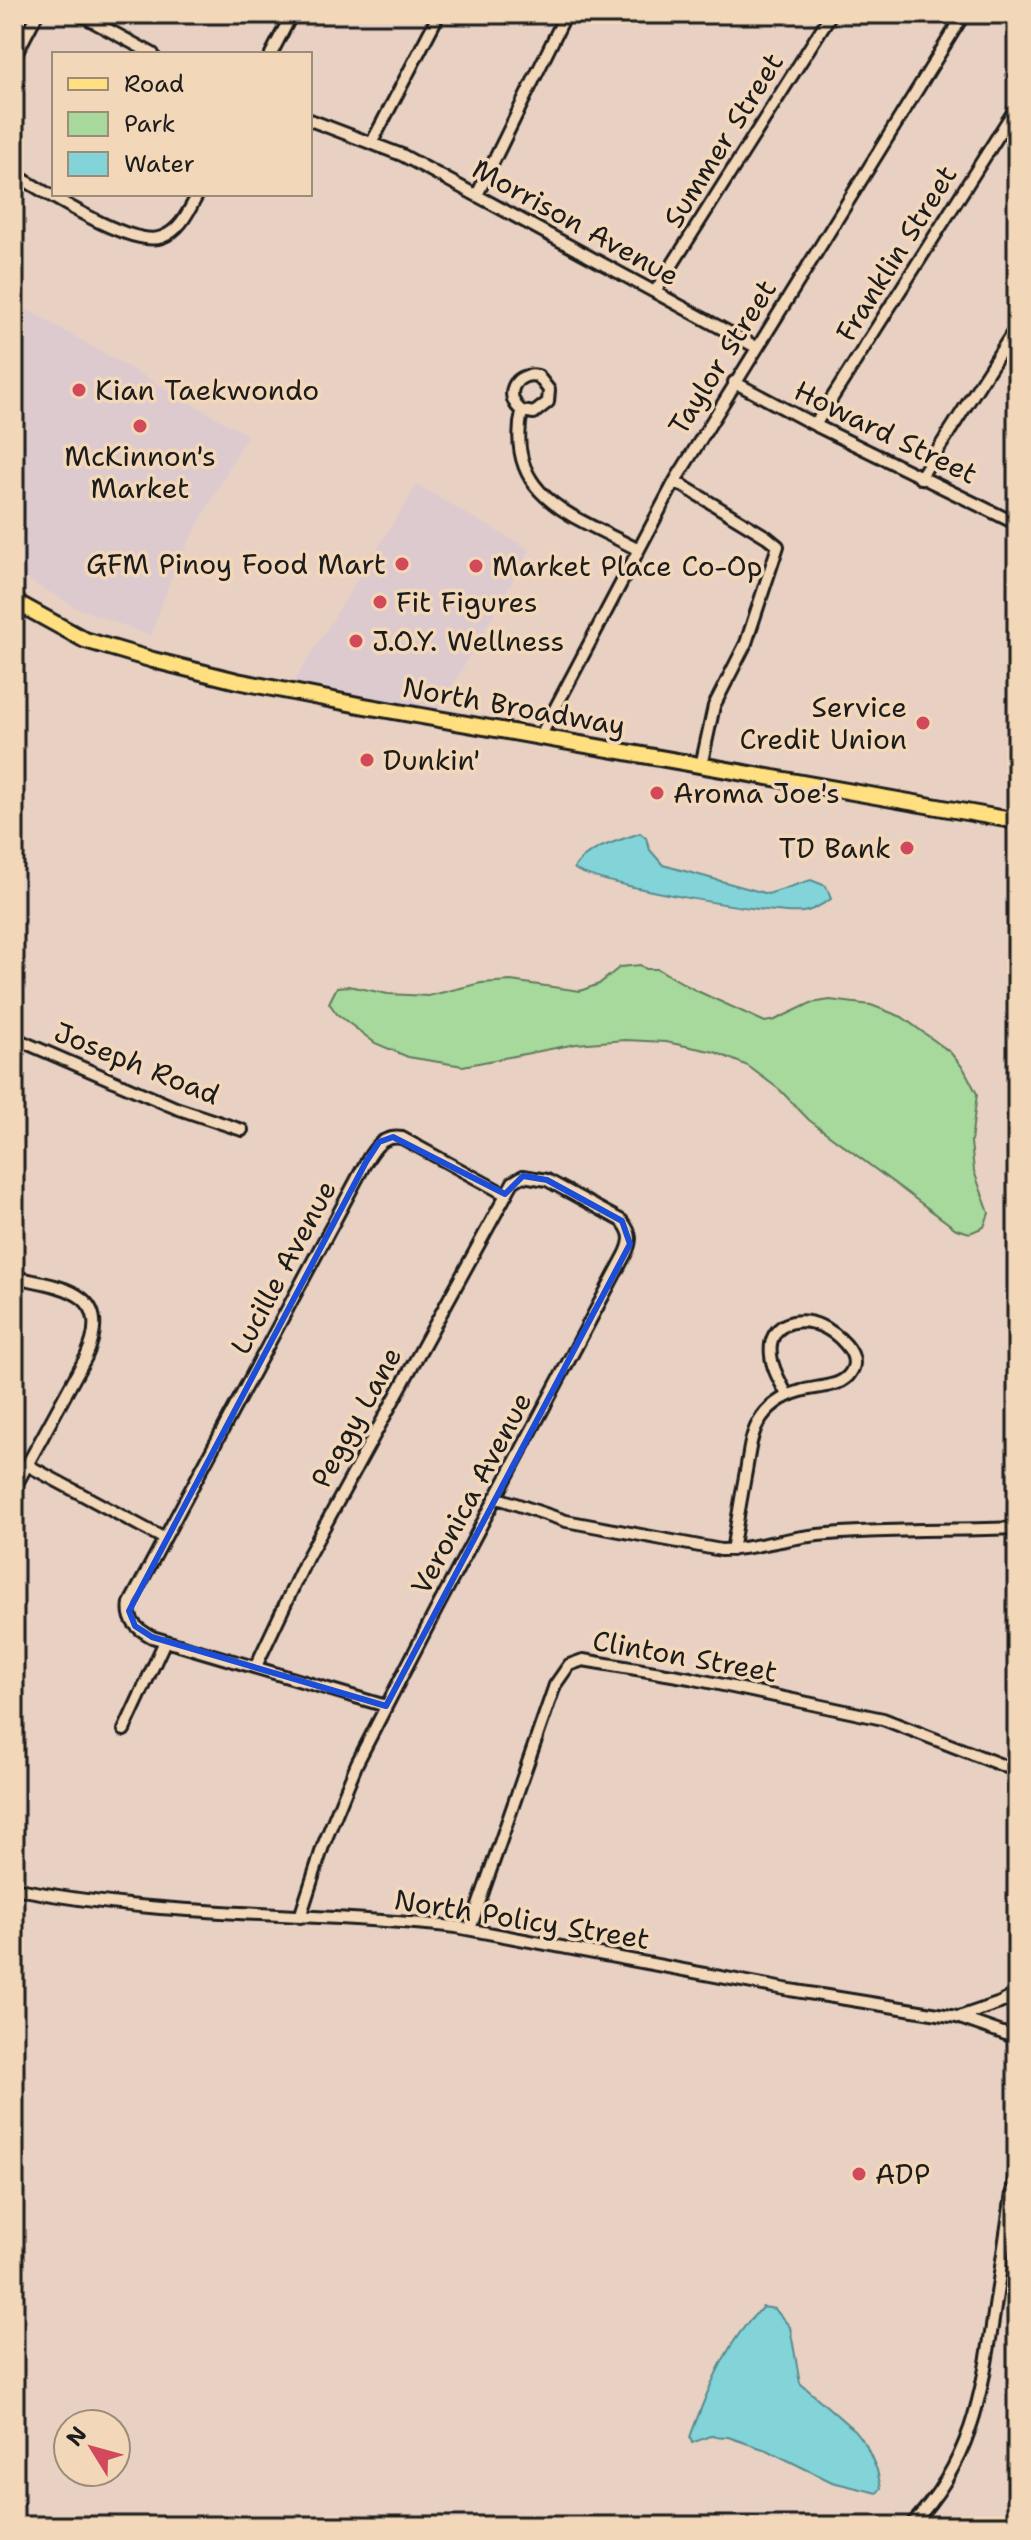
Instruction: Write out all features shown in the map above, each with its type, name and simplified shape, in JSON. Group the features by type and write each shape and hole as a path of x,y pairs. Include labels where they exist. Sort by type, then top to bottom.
{"main road":[{"name":"North Broadway","path":"14,601 85,640 153,660 288,691 1017,821"}],"street":[{"path":"14,58 37,14"},
{"path":"79,14 149,52"},
{"path":"272,52 292,14"},
{"path":"372,142 439,14"},
{"path":"477,195 566,14"},
{"name":"Summer Street","path":"655,292 831,14"},
{"name":"Taylor Street","path":"540,737 675,481 964,14"},
{"name":"Franklin Street","path":"815,425 1017,106"},
{"name":"Morrison Avenue","path":"312,121 372,142 477,195 756,347"},
{"path":"14,174 52,195"},
{"path":"54,196 139,239 163,237 173,230 182,222 197,196"},
{"path":"920,478 1017,326"},
{"name":"Howard Street","path":"734,382 1017,524"},
{"path":"522,411 519,450 527,475 537,491 568,513 637,549"},
{"path":"675,481 778,546 746,643 714,706 701,766"},
{"name":"Joseph Road","path":"14,1038 176,1108 242,1130"},
{"name":"Lucille Avenue","path":"386,1706 165,1641 135,1626 129,1611 134,1592 379,1142 393,1137 402,1138 505,1194"},
{"name":"Veronica Avenue","path":"300,1917 345,1789 630,1244 629,1230 622,1221 547,1180 523,1176 513,1182 505,1194"},
{"name":"Peggy Lane","path":"256,1666 307,1558 505,1194"},
{"path":"14,1277 64,1287 85,1299 95,1321 86,1357 14,1489"},
{"path":"732,1550 754,1431 767,1410 787,1395 835,1384 846,1378 853,1369 854,1359 849,1350 822,1326 794,1321 780,1327 774,1335 770,1351 772,1362 787,1395"},
{"path":"27,1465 163,1538"},
{"path":"495,1497 566,1521 708,1550 732,1550 814,1535 850,1532 1017,1528"},
{"path":"124,1730 165,1641"},
{"name":"Clinton Street","path":"470,1929 555,1685 564,1670 576,1661 690,1678 883,1719 1017,1771"},
{"name":"North Policy Street","path":"14,1888 96,1903 407,1921 470,1929 790,1990 957,2017 1017,2038"},
{"path":"957,2017 990,2007 1017,1994"},
{"path":"910,2526 953,2469 978,2407 1017,2160"}],"highlighted area":[{"path":"393,1137 505,1194 523,1176 547,1180 622,1221 630,1244 386,1706 152,1637 135,1626 129,1611 366,1162 379,1142"}],"shaded area":[{"path":"14,302 247,435 174,569 151,636 77,608 14,572"},
{"path":"417,485 530,550 434,718 288,691"}],"green space":[{"path":"640,965 646,969 658,969 765,1022 811,1003 830,1000 871,1005 902,1017 950,1052 964,1069 977,1094 971,1142 974,1171 989,1213 984,1227 970,1233 956,1229 809,1120 780,1090 748,1066 715,1052 666,1042 625,1040 576,1044 463,1066 408,1057 375,1043 337,1014 329,1003 337,987 349,986 388,994 428,996 481,983 511,981 580,991 599,984 620,967"}],"water":[{"path":"640,833 663,865 768,894 811,880 826,886 831,899 803,912 758,909 645,890 611,882 574,868 595,850"},
{"path":"763,2307 775,2309 790,2327 800,2383 854,2430 866,2445 877,2470 881,2488 877,2493 832,2482 769,2451 728,2437 710,2436 692,2443 690,2437 719,2368 738,2335"}],"place":[{"name":"Kian Taekwondo","path":"79,390"},
{"name":"McKinnon's Market","path":"140,426"},
{"name":"GFM Pinoy Food Mart","path":"402,564"},
{"name":"Market Place Co-Op","path":"476,566"},
{"name":"Fit Figures","path":"380,602"},
{"name":"J.O.Y. Wellness","path":"356,641"},
{"name":"Service Credit Union","path":"923,723"},
{"name":"Dunkin'","path":"367,760"},
{"name":"Aroma Joe's","path":"657,793"},
{"name":"TD Bank","path":"907,848"},
{"name":"ADP","path":"859,2174"}]}
